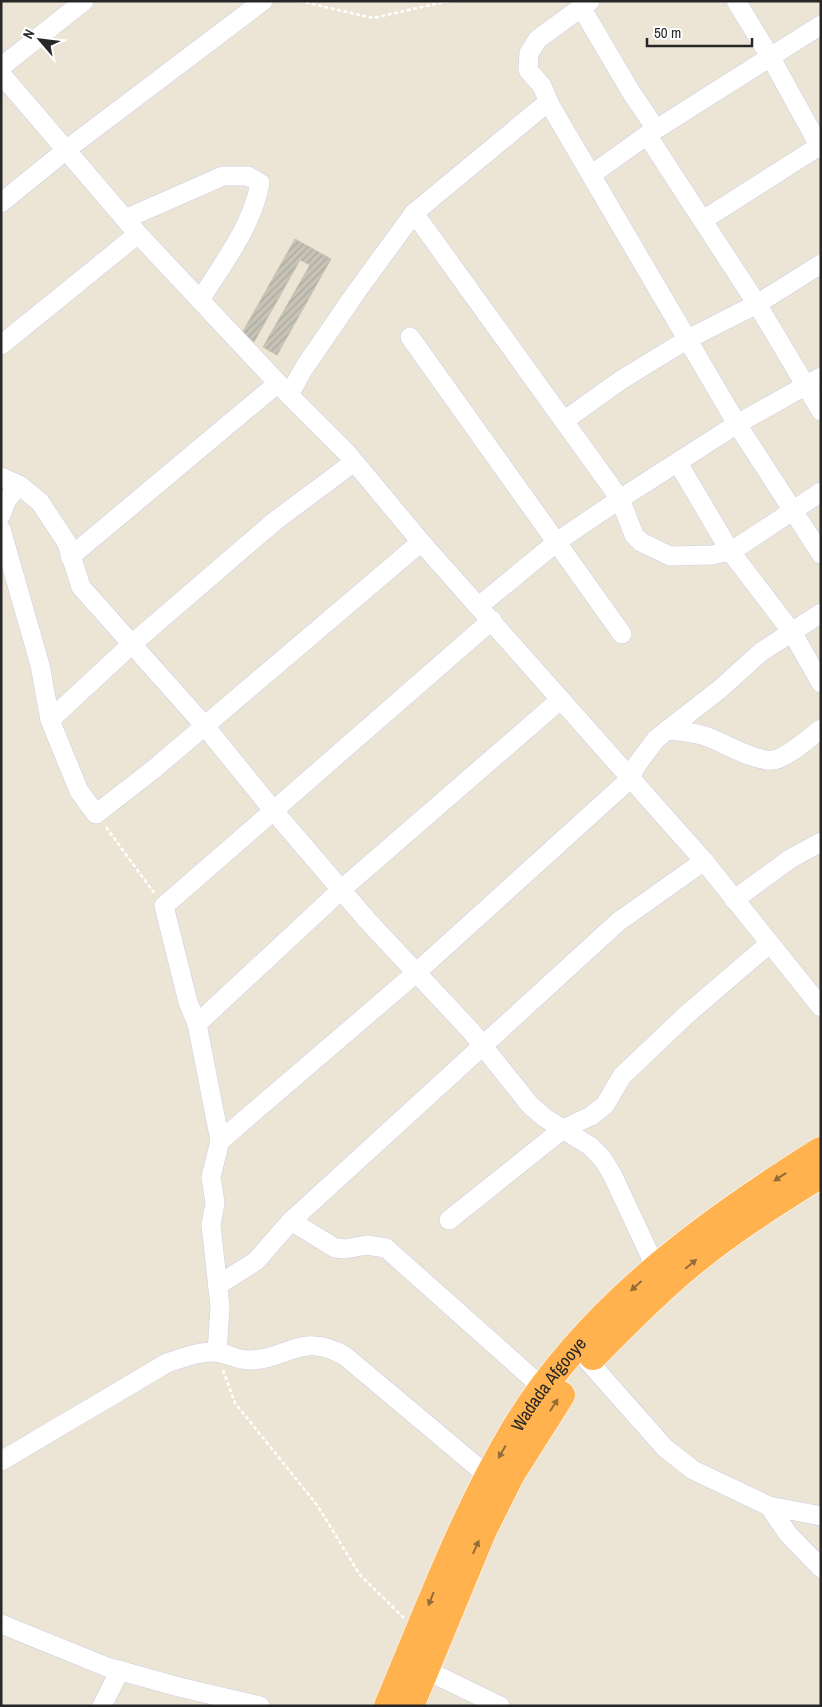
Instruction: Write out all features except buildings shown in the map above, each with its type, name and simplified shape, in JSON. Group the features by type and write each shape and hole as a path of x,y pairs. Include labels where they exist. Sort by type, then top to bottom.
{"highway":[{"name":"Wadada Afgooye","path":"388,1706 440,1577 488,1476 513,1433 543,1388 618,1302 656,1268 740,1203 821,1151"},
{"name":"Wadada Afgooye","path":"410,1706 459,1585 511,1474 557,1400 588,1361 653,1296 690,1264 746,1222 818,1181"}],"street":[{"path":"1,67 84,1"},
{"path":"1,203 66,150 263,1"},
{"path":"703,220 820,147 771,58 736,1"},
{"path":"821,411 813,381 757,304 703,220 630,92 586,4 538,38 528,54 528,70 542,86 550,105 590,175 737,424 821,554"},
{"path":"590,175 652,132 821,25"},
{"path":"1,74 125,220 354,462 421,542 704,861 821,1007"},
{"path":"70,557 283,389 304,368 414,213 542,107 550,105"},
{"path":"125,220 223,176 248,176 260,183 257,200 245,229 200,300"},
{"path":"414,213 565,420 620,499 634,534 641,542 670,556 712,555 730,551 821,492"},
{"path":"1,345 138,234"},
{"path":"565,420 621,380 688,340 757,304 821,264"},
{"path":"410,337 558,541 622,634"},
{"path":"479,606 558,541 620,499 737,424 813,381"},
{"path":"50,720 132,644 275,521 354,462"},
{"path":"678,463 730,551 792,632 821,683"},
{"path":"1,477 18,485 40,502 67,543 81,587 204,725 273,810 367,920 417,972 482,1045 530,1105 545,1118 590,1146 602,1158 612,1174 656,1268"},
{"path":"1,515 6,501 18,485"},
{"path":"1,529 40,664 50,720 79,790 96,814 154,769 421,542"},
{"path":"220,1141 417,972 630,779 647,750 667,730 720,690 762,652 821,612"},
{"path":"217,1352 220,1307 211,1225 215,1203 211,1177 220,1141 197,1024 188,1002 164,906 492,620"},
{"path":"197,1024 342,889 560,700"},
{"path":"667,730 687,731 763,759 774,760 784,756 821,729"},
{"path":"734,900 790,859 821,842"},
{"path":"218,1285 256,1261 291,1221 618,922 704,861"},
{"path":"449,1220 563,1129 591,1116 605,1105 622,1076 685,1016 769,944"},
{"path":"291,1221 335,1248 345,1249 367,1245 386,1248 543,1388"},
{"path":"1,1461 167,1363 187,1356 217,1352 230,1358 249,1360 264,1358 304,1346 324,1346 336,1351 488,1476"},
{"path":"588,1361 665,1448 693,1470 769,1506 821,1516"},
{"path":"769,1506 788,1534 821,1568"},
{"path":"1,1624 120,1670 179,1688 260,1706"},
{"path":"102,1706 120,1670"},
{"path":"426,1670 500,1706"}],"path":[{"path":"299,1 372,18 449,1"},
{"path":"96,814 164,906"},
{"path":"217,1352 235,1403 317,1505 360,1575 419,1631"}]}
